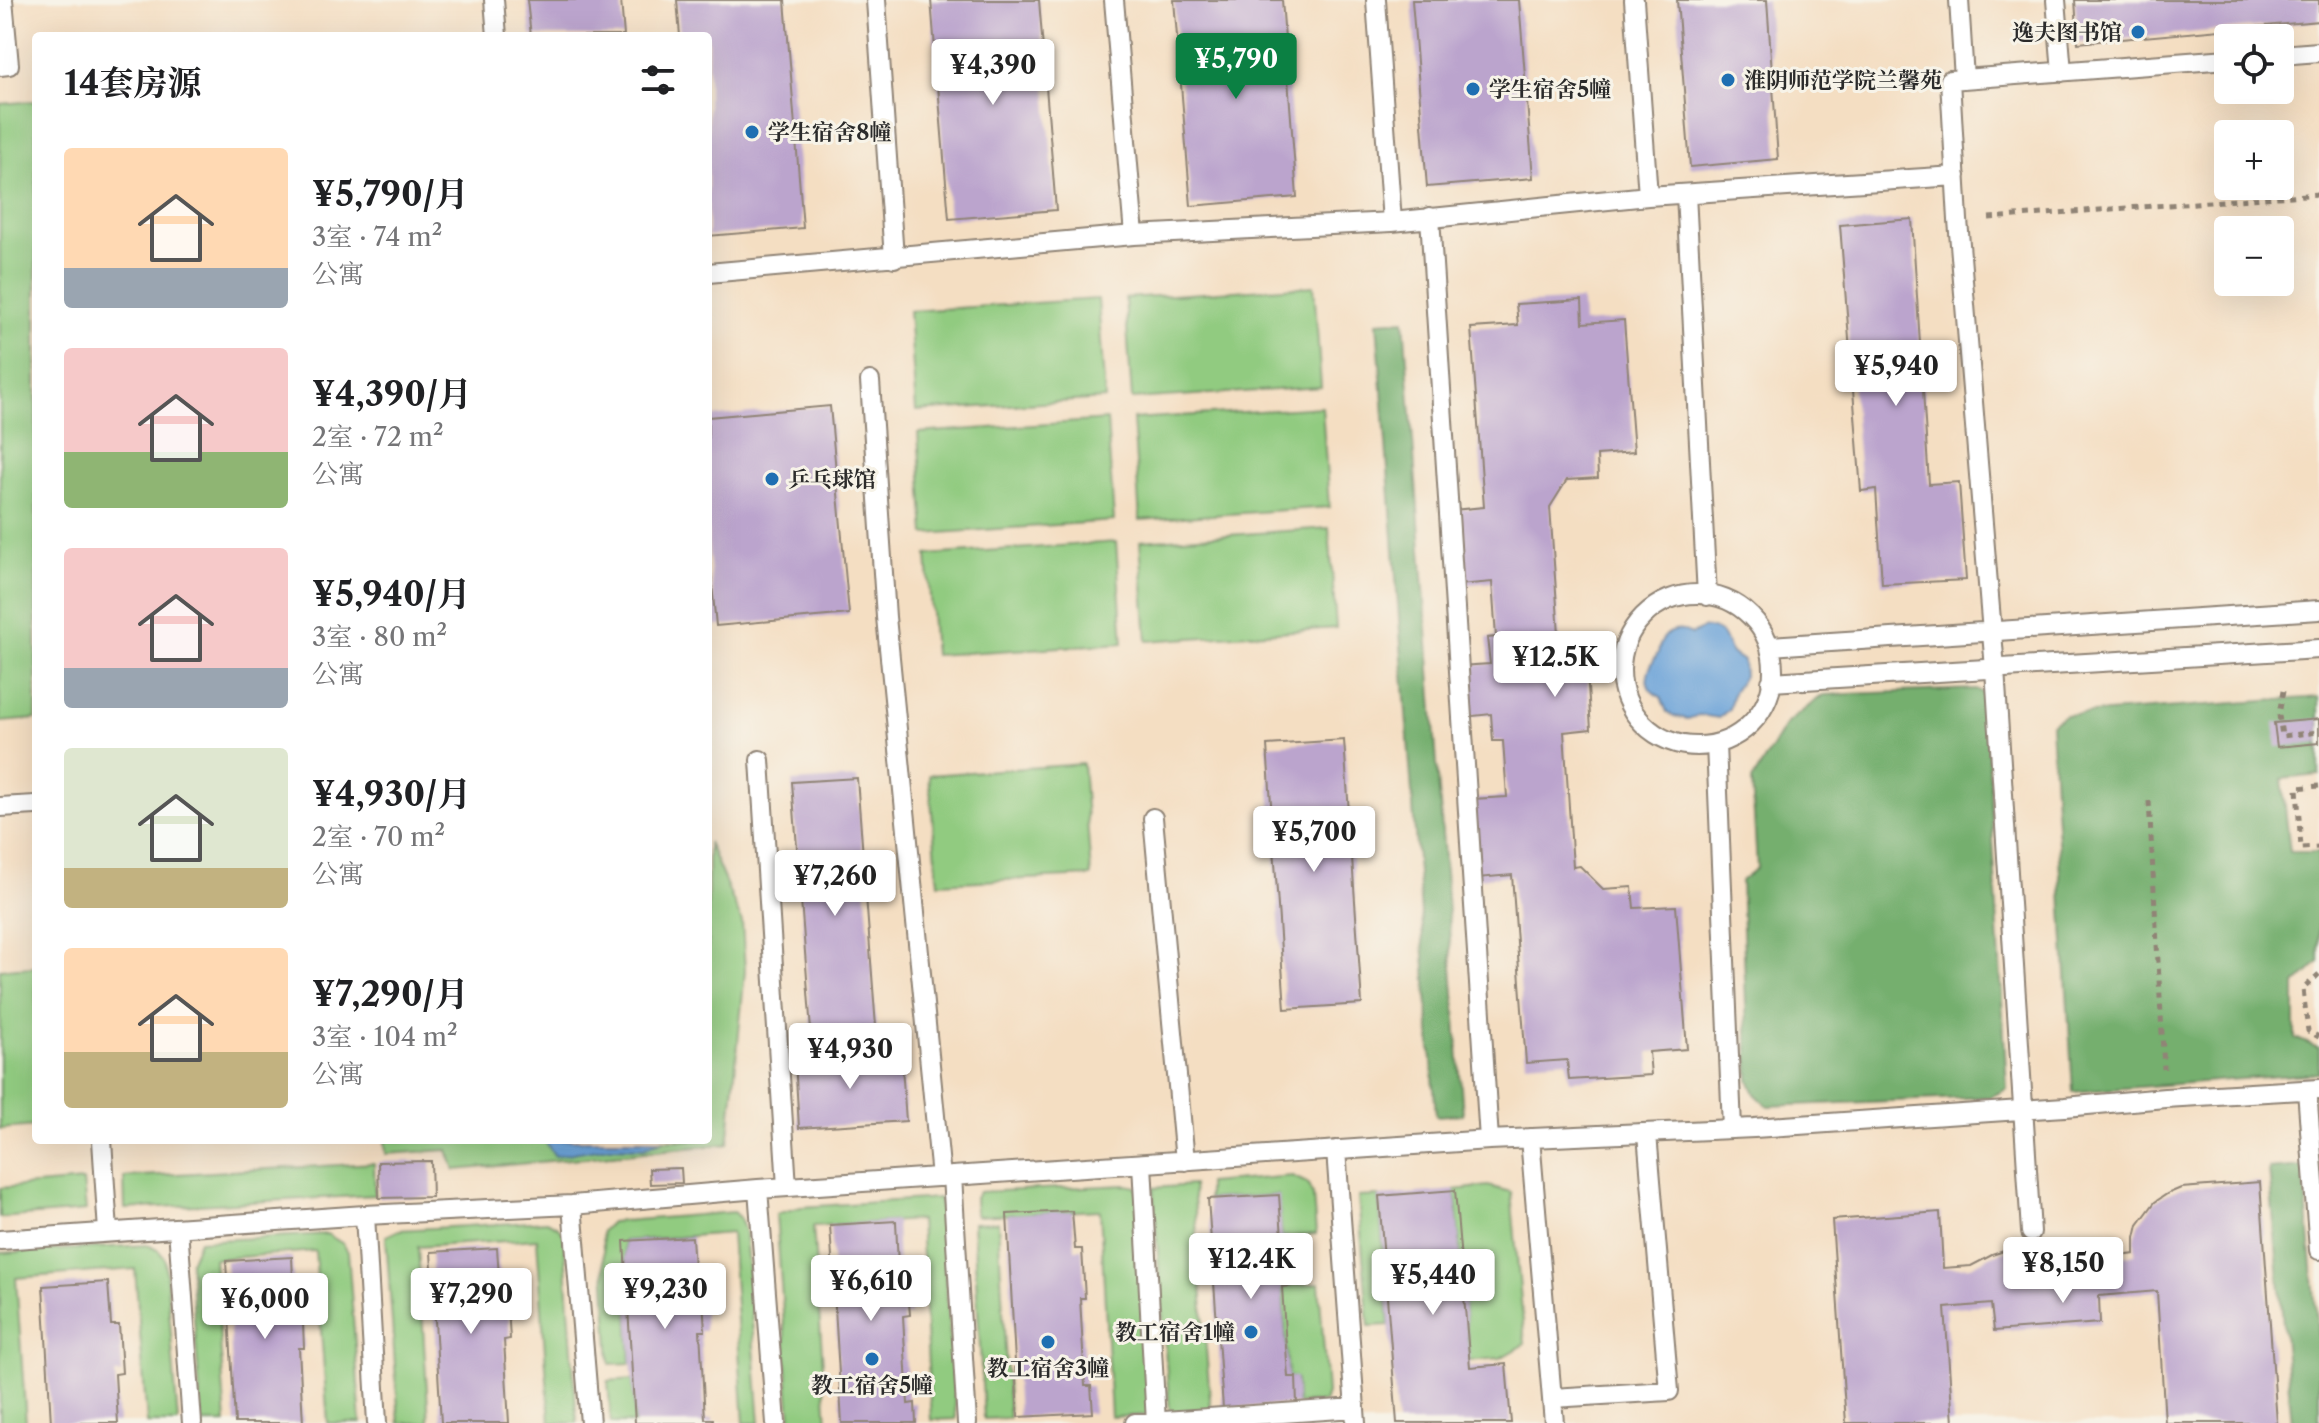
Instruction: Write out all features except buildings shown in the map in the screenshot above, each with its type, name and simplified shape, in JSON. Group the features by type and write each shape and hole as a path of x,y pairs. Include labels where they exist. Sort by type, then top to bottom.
{"lane":[{"path":"0,66 9,65 3,0"},
{"path":"494,0 497,32"},
{"path":"876,0 894,258"},
{"path":"1114,0 1134,235"},
{"path":"1376,0 1392,222"},
{"path":"1634,0 1648,196"},
{"path":"1959,0 1964,79"},
{"path":"2056,0 2062,72"},
{"path":"2294,54 2319,52"},
{"path":"2031,1232 1993,632 1958,220 1950,80 2214,60"},
{"path":"712,273 1134,235 1392,222 1648,196 1956,176"},
{"path":"1686,194 1707,596"},
{"path":"1430,217 1489,1140"},
{"path":"870,381 895,722 946,1176 967,1423"},
{"path":"1689,594 1707,596 1736,605 1755,621 1770,646 1773,668 1770,693 1758,716 1739,734 1716,744 1691,746 1666,740 1644,726 1629,705 1621,681 1622,656 1630,633 1645,614 1666,600 1689,594"},
{"path":"1770,646 2319,610"},
{"path":"1771,682 2319,649"},
{"path":"1716,744 1732,1128"},
{"path":"760,760 787,1187"},
{"path":"0,807 32,805"},
{"path":"1153,818 1185,1161"},
{"path":"0,1240 365,1215 572,1205 758,1189 1489,1140 1647,1134 2313,1090 2319,1250"},
{"path":"1552,1398 1669,1391 1647,1134"},
{"path":"1530,1138 1554,1423"},
{"path":"102,1144 108,1232"},
{"path":"1135,1423 1356,1416 1336,1150"},
{"path":"1142,1164 1156,1422"},
{"path":"758,1189 776,1423"},
{"path":"572,1205 590,1423"},
{"path":"365,1215 377,1423"},
{"path":"178,1228 192,1423"}],"path":[{"path":"1958,220 2319,194"},
{"path":"2283,691 2279,715 2282,736 2319,732"},
{"path":"2319,786 2297,788 2301,848 2319,847"},
{"path":"2149,801 2165,1098"},
{"path":"2319,974 2303,989 2308,1031 2319,1037"}],"green space":[{"path":"32,101 32,719 0,722 0,104"},
{"path":"1314,286 1321,387 1132,399 1125,298"},
{"path":"1098,299 1105,399 916,411 909,311"},
{"path":"1404,320 1463,1114 1436,1116 1377,322"},
{"path":"1322,407 1329,507 1140,520 1133,419"},
{"path":"1107,420 1114,521 925,534 918,433"},
{"path":"1329,528 1336,628 1147,641 1140,541"},
{"path":"1116,542 1123,643 934,655 927,555"},
{"path":"1976,689 1985,695 2007,1089 1990,1097 1768,1106 1755,1094 1749,1079 1741,881 1757,868 1752,781 1786,724 1823,695"},
{"path":"2319,697 2319,775 2282,779 2290,852 2319,852 2319,962 2295,985 2295,1038 2319,1048 2319,1073 2073,1092 2051,724 2065,715"},
{"path":"1083,764 1091,876 938,883 929,775"},
{"path":"712,851 742,922 745,971 728,1144 455,1170 448,1150 386,1154 385,1144 712,1144"},
{"path":"32,967 32,1126 0,1129 0,969"},
{"path":"374,1163 375,1195 125,1209 124,1177"},
{"path":"2303,1166 2319,1345 2319,1423 2292,1423 2269,1169"},
{"path":"1292,1176 1307,1183 1313,1196 1316,1234 1282,1237 1278,1195 1208,1199 1208,1183"},
{"path":"83,1181 86,1211 0,1218 0,1188"},
{"path":"1193,1185 1211,1411 1170,1414 1153,1188"},
{"path":"1488,1186 1511,1192 1525,1344 1500,1358 1469,1361 1455,1190"},
{"path":"1137,1187 1150,1415 1111,1417 1100,1210 976,1216 975,1198 979,1192"},
{"path":"1379,1196 1389,1325 1369,1326 1358,1197"},
{"path":"939,1198 956,1419 931,1420 920,1220 813,1226 827,1423 791,1423 776,1214 801,1207"},
{"path":"734,1212 745,1232 760,1423 744,1423 731,1233 624,1241 631,1363 610,1364 602,1231 611,1222"},
{"path":"547,1221 564,1235 577,1423 550,1423 537,1239 418,1247 429,1423 399,1423 386,1236 399,1230"},
{"path":"998,1222 1009,1418 984,1419 973,1223"},
{"path":"327,1234 343,1244 348,1252 361,1423 328,1423 315,1251 214,1259 226,1423 202,1423 190,1262 199,1241"},
{"path":"148,1245 165,1259 178,1423 147,1423 135,1269 16,1278 26,1423 0,1423 0,1253"},
{"path":"1319,1283 1327,1393 1324,1402 1297,1404 1296,1378 1288,1377 1282,1287"},
{"path":"633,1379 635,1423 611,1423 608,1381"}],"water":[{"path":"1704,628 1718,631 1724,636 1732,653 1743,661 1744,676 1733,693 1729,709 1719,718 1673,716 1667,712 1661,697 1650,689 1647,678 1650,667 1663,638 1670,632 1692,634"},
{"path":"547,1144 654,1144 644,1148 609,1147 555,1156"}],"place":[{"name":"逸夫图书馆","path":"2138,32"},
{"name":"淮阴师范学院兰馨苑","path":"1728,80"},
{"name":"学生宿舍5幢","path":"1473,89"},
{"name":"学生宿舍8幢","path":"752,132"},
{"name":"乒乓球馆","path":"772,479"},
{"name":"教工宿舍1幢","path":"1251,1332"},
{"name":"教工宿舍3幢","path":"1048,1342"},
{"name":"教工宿舍5幢","path":"872,1359"}]}
